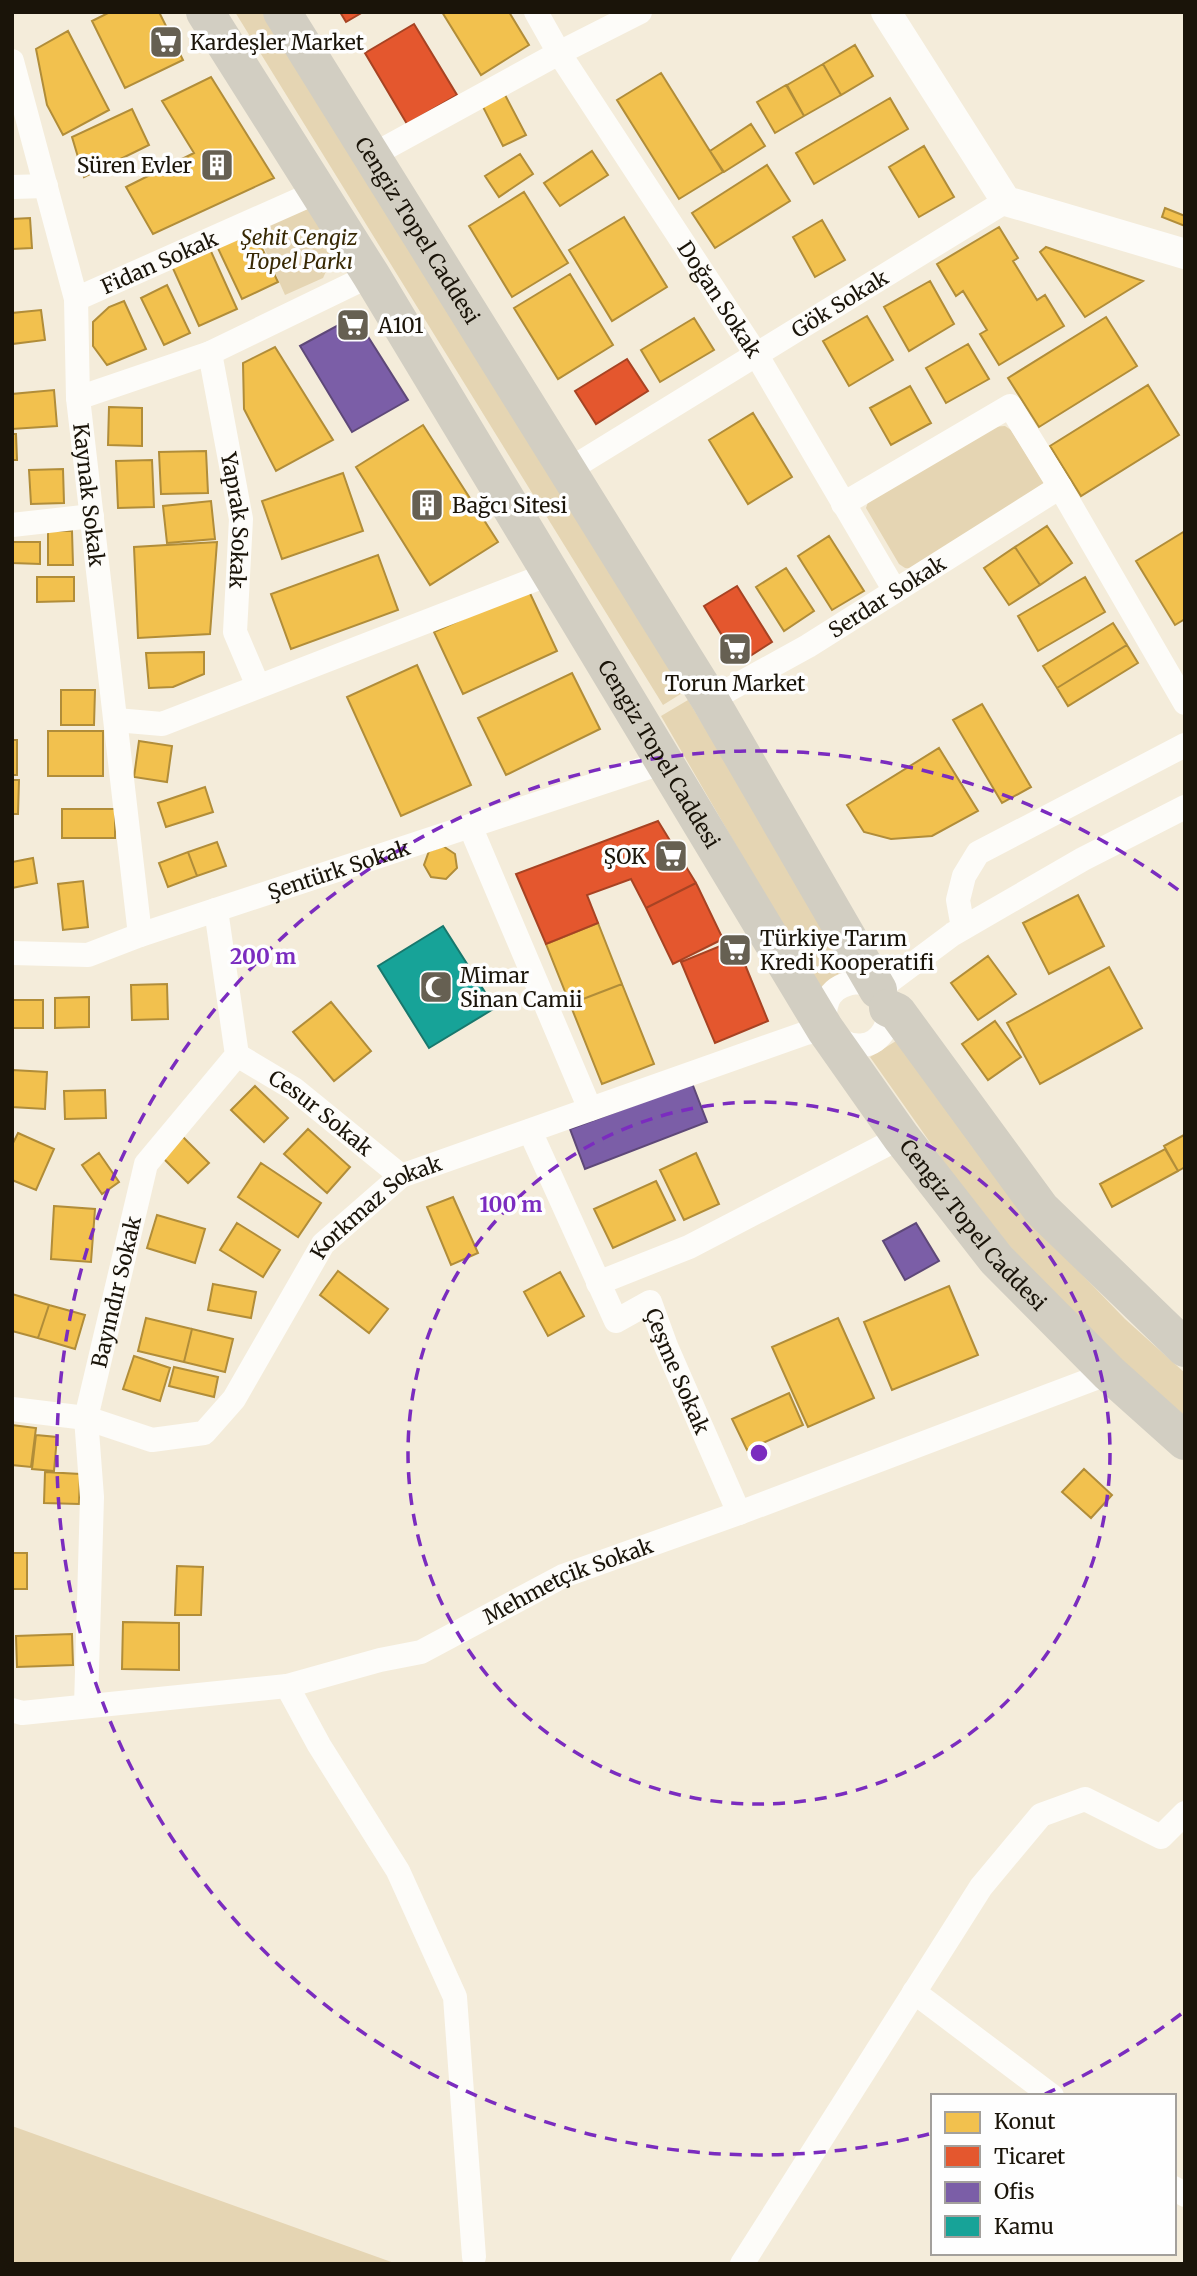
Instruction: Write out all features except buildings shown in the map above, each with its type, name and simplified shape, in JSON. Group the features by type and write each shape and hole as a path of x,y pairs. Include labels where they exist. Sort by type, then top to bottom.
{"main road":[{"name":"Cengiz Topel Caddesi","path":"205,12 371,275 825,1029 901,1137 996,1259 1109,1373 1185,1441"},
{"name":"Cengiz Topel Caddesi","path":"282,12 710,701 883,999 897,1012 1041,1209 1185,1348"}],"street":[{"name":"Doğan Sokak","path":"536,12 559,53 756,354 895,591"},
{"path":"371,156 640,12"},
{"path":"886,12 1006,201 1185,254"},
{"name":"Kaynak Sokak","path":"12,61 76,299 78,398 140,935"},
{"path":"12,187 46,186"},
{"name":"Fidan Sokak","path":"76,299 319,191"},
{"name":"Gök Sokak","path":"567,471 1006,201"},
{"path":"78,398 210,353 371,275"},
{"name":"Yaprak Sokak","path":"210,353 241,519 235,632 258,686"},
{"path":"843,505 1010,405 1185,703"},
{"name":"Serdar Sokak","path":"710,701 808,646 1060,487"},
{"path":"12,525 92,516"},
{"path":"116,720 162,724 549,574"},
{"path":"963,928 958,900 964,876 978,853 1185,744"},
{"name":"Şentürk Sokak","path":"12,953 88,955 140,935 664,762"},
{"path":"883,999 963,928 1083,859 1185,807"},
{"path":"470,826 590,1109"},
{"path":"216,910 237,1055"},
{"path":"858,982 869,984 883,999 888,1018 885,1029 879,1038 870,1043 849,1046 839,1042 825,1029 825,1004 838,987 858,982"},
{"name":"Korkmaz Sokak","path":"12,1409 86,1418 152,1440 204,1433 234,1399 323,1244 401,1176 806,1032 825,1029"},
{"name":"Cesur Sokak","path":"237,1055 294,1089 401,1176"},
{"name":"Bayındır Sokak","path":"86,1706 92,1497 86,1418 146,1164 237,1055"},
{"name":"Çeşme Sokak","path":"530,1131 616,1321 650,1302 666,1346 739,1513"},
{"path":"598,1283 689,1247 901,1137"},
{"name":"Mehmetçik Sokak","path":"12,1710 22,1713 287,1686 380,1660 421,1652 563,1577 1109,1373"},
{"path":"287,1686 319,1745 398,1871 455,1997 474,2257"},
{"path":"742,2264 981,1888 1041,1815 1085,1799 1161,1837 1185,1814"},
{"path":"914,1992 1049,2094"}],"green space":[{"path":"235,12 275,12 692,687 663,705"},
{"name":"Şehit Cengiz Topel Parkı","path":"308,200 336,250 323,278 285,295 254,225"},
{"path":"1005,426 1011,430 1044,483 915,569 899,564 866,508 868,502 992,427"},
{"path":"688,700 852,971 821,992 661,716"},
{"path":"896,1041 1043,1234 1125,1319 1185,1373 1185,1422 1088,1329 984,1219 870,1057"},
{"path":"12,2126 397,2264 12,2264"}],"place":[{"name":"Kardeşler Market","path":"166,42"},
{"name":"Süren Evler","path":"217,165"},
{"name":"A101","path":"353,325"},
{"name":"Bağcı Sitesi","path":"427,505"},
{"name":"Torun Market","path":"735,649"},
{"name":"ŞOK","path":"671,856"},
{"name":"Türkiye Tarım Kredi Kooperatifi","path":"735,950"},
{"name":"Mimar Sinan Camii","path":"436,987"}]}
